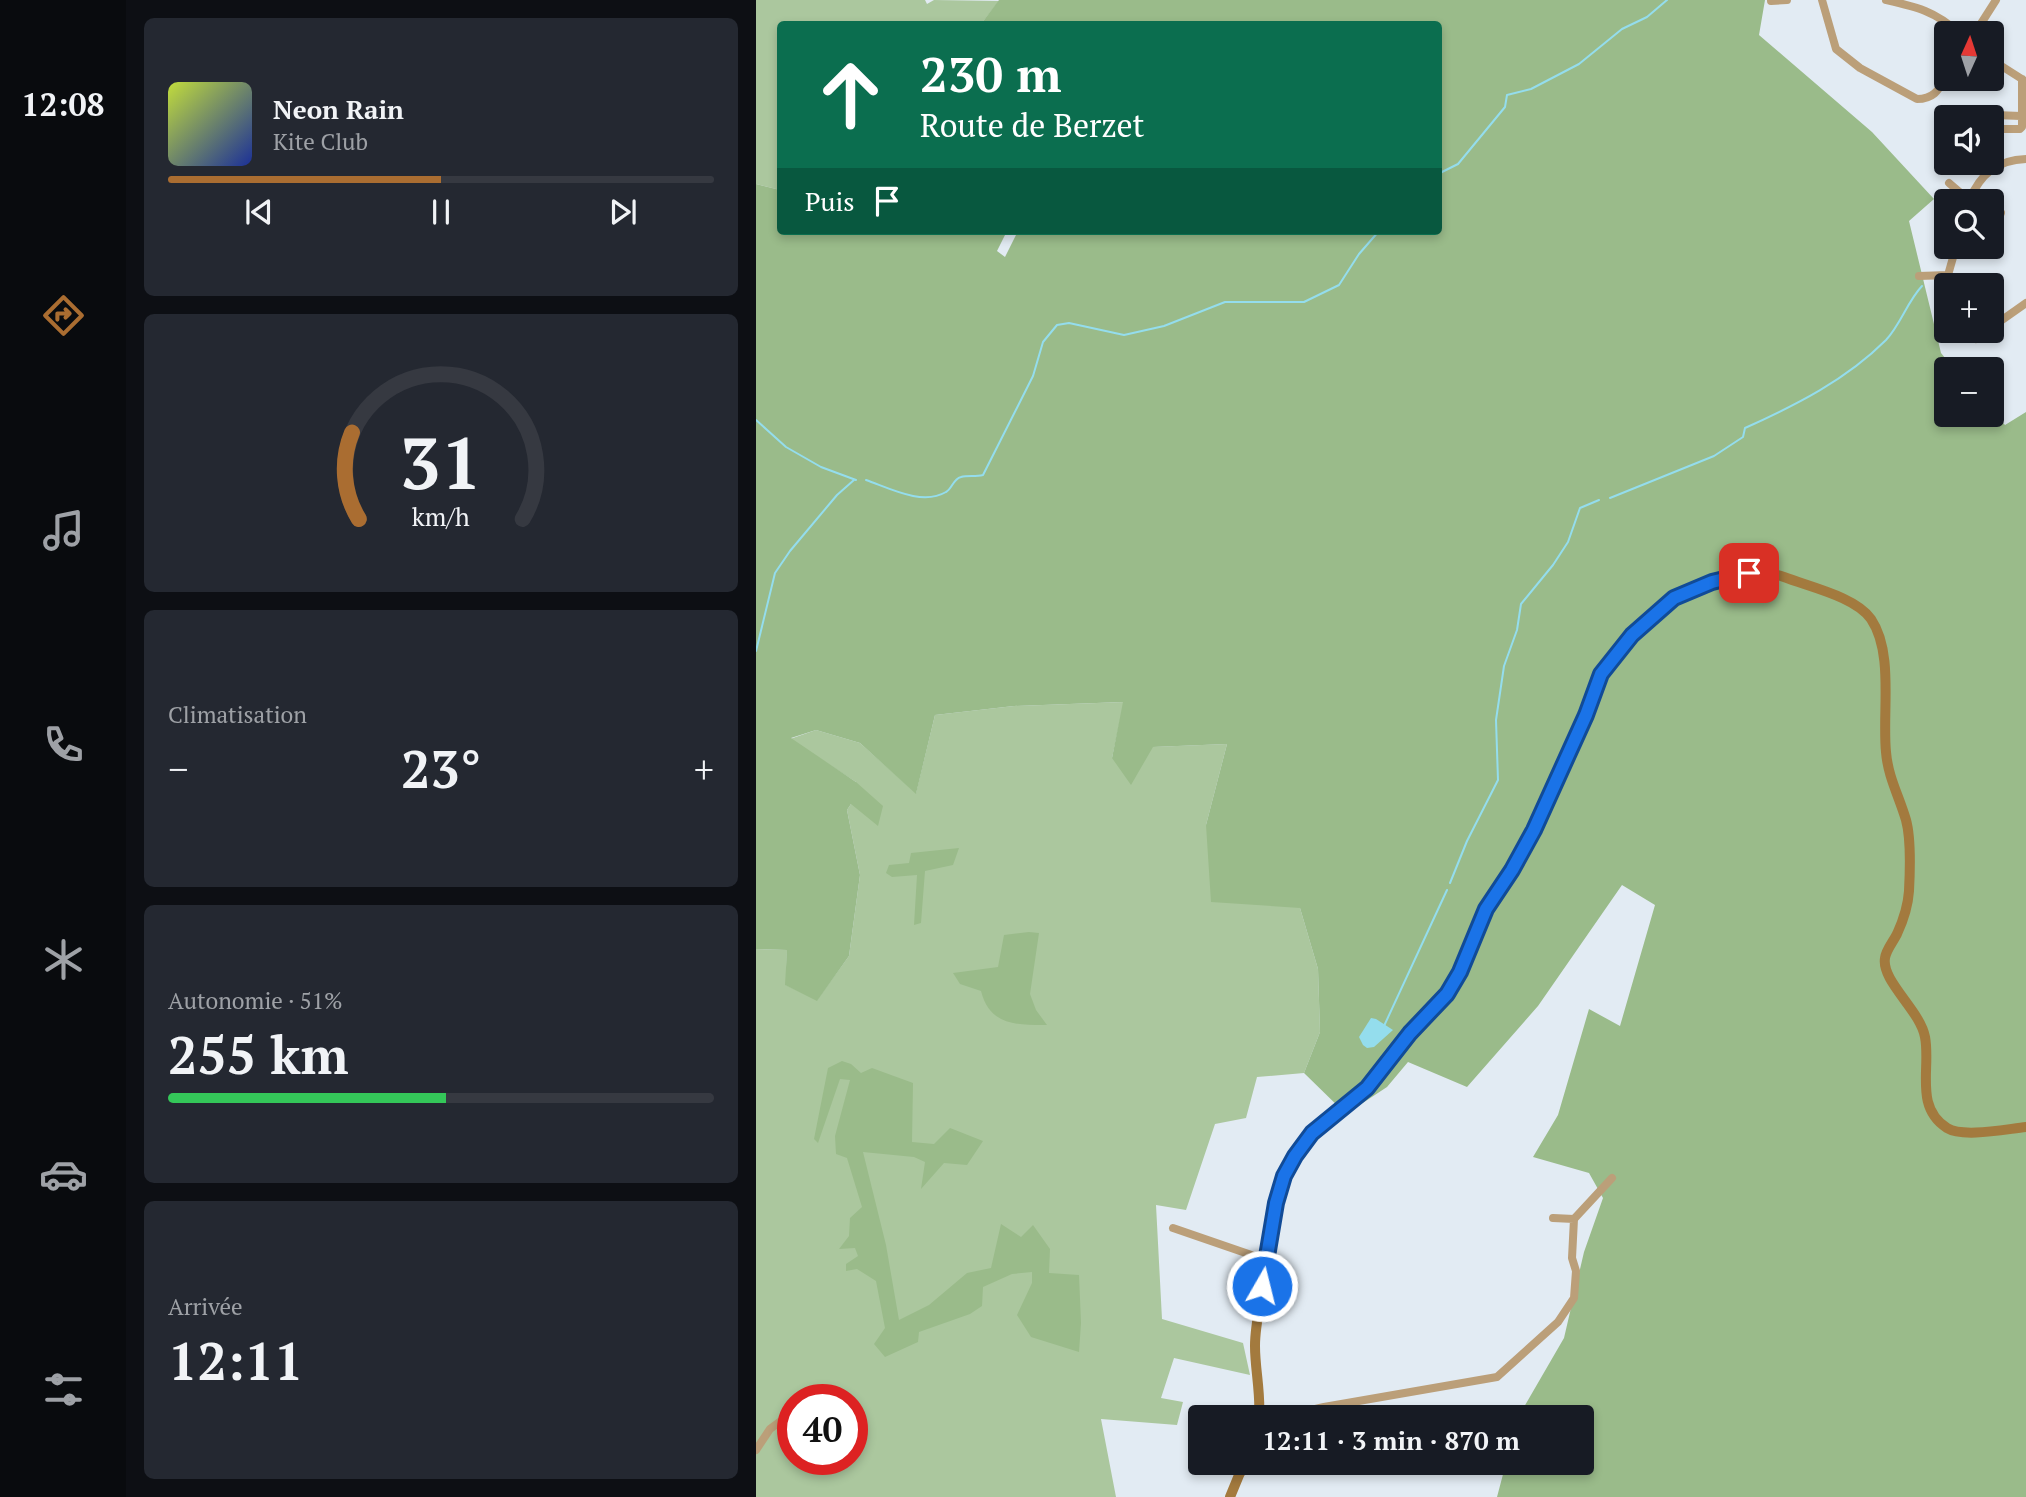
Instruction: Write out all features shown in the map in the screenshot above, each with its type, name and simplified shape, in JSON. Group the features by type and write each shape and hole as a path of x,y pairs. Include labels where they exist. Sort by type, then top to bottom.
{"street":[{"path":"1771,1 1787,0"},
{"path":"1822,0 1836,49 1860,68 1917,99 1927,99 1938,91"},
{"path":"1886,0 1922,8 1946,21"},
{"path":"1983,21 1996,0"},
{"path":"2004,68 2024,80 2022,127 2004,129"},
{"path":"2004,115 2021,116"},
{"path":"2004,162 2026,159"},
{"path":"1949,183 1956,189"},
{"path":"1919,276 1948,275 1953,259"},
{"path":"2004,319 2026,303"},
{"path":"1260,1405 1255,1342 1266,1260 1276,1203 1284,1176 1295,1156 1312,1133 1367,1088 1410,1033 1447,994 1460,972 1486,909 1534,830 1586,715 1601,674 1615,655 1653,614 1674,598 1727,577 1764,572 1779,575 1856,603 1870,617 1878,632 1884,662 1885,748 1888,772 1907,822 1910,840 1909,897 1902,922 1885,959 1886,973 1920,1021 1925,1038 1925,1091 1931,1111 1944,1126 1959,1133 2026,1127"},
{"path":"1336,1405 1497,1377 1558,1322 1574,1298 1574,1219 1612,1178"},
{"path":"1553,1218 1574,1219"},
{"path":"1173,1228 1266,1260"},
{"path":"756,1450 770,1429 777,1424"},
{"path":"1230,1497 1240,1475"}],"green space":[{"path":"756,0 925,0 927,4 934,0 999,1 983,21 777,21 777,189 756,184"},
{"path":"999,0 1765,0 1759,35 1872,132 1934,199 1909,221 1934,324 1934,343 1939,343 1944,357 1934,357 1934,427 2004,427 2004,424 2026,412 2026,1497 1497,1497 1503,1475 1594,1475 1594,1405 1525,1405 1564,1338 1584,1252 1603,1198 1589,1173 1533,1157 1558,1115 1589,1009 1620,1026 1655,905 1622,885 1538,1006 1467,1087 1408,1062 1387,1087 1346,1114 1304,1073 1320,1032 1318,969 1300,908 1211,902 1206,825 1227,744 1153,747 1131,785 1112,758 1123,702 1014,706 935,715 916,794 860,743 816,730 791,738 856,782 883,806 878,826 851,804 847,810 860,875 849,956 817,1001 785,985 787,950 756,949 756,184 777,189 777,235 1005,235 997,251 1005,257 1016,235 1442,235 1442,21 983,21"},
{"path":"1124,702 1112,758 1152,747 1227,744 1206,825 1300,908 1318,969 1320,1032 1304,1073 1257,1077 1246,1118 1215,1124 1186,1210 1156,1205 1162,1319 1243,1343 1250,1375 1174,1358 1161,1398 1183,1402 1177,1425 1101,1419 1116,1497 756,1497 756,949 787,950 786,985 817,1000 849,956 860,875 847,810 856,782 790,739 816,730 860,743 916,793 935,715 1014,706"},
{"path":"959,848 953,865 925,871 921,923 914,925 917,875 892,877 886,873 889,865 909,863 911,853"},
{"path":"1039,933 1030,994 1036,1010 1047,1025 1025,1025 998,1017 985,1003 981,991 960,984 953,973 998,967 1004,935"},
{"path":"842,1061 851,1064 861,1073 872,1068 913,1083 912,1142 934,1144 950,1128 983,1141 967,1165 944,1163 921,1189 925,1162 914,1157 863,1152 886,1245 899,1320 929,1305 967,1273 991,1268 1001,1224 1021,1237 1033,1225 1050,1249 1049,1273 1079,1275 1079,1352 1031,1337 1017,1315 1032,1283 1032,1272 1012,1274 983,1287 982,1306 970,1314 919,1332 918,1342 885,1357 874,1344 885,1328 876,1281 857,1269 846,1271 846,1264 858,1256 855,1248 839,1249 849,1236 850,1218 862,1207 847,1158 836,1154 835,1136 850,1080 840,1079 818,1143 814,1139 828,1068"}],"water":[{"path":"1371,1018 1393,1030 1374,1047 1367,1048 1359,1037"}],"waterway":[{"path":"1442,172 1458,164 1505,107 1507,95 1531,89 1579,64 1622,29 1647,17 1667,0"},
{"path":"866,480 906,494 927,497 946,492 961,477 983,475 1033,376 1043,342 1057,325 1069,323 1124,335 1164,326 1225,302 1304,302 1339,285 1359,254 1376,235"},
{"path":"1610,498 1714,456 1743,437 1745,428 1801,401 1837,379 1886,340 1922,286"},
{"path":"756,420 786,447 821,467 856,480"},
{"path":"756,651 775,573 837,495 854,480"},
{"path":"1450,883 1467,841 1498,780 1496,720 1504,666 1517,630 1521,604 1568,542 1580,508 1599,500"},
{"path":"1384,1026 1447,890"}],"route":[{"path":"1262,1286 1276,1203 1284,1176 1295,1156 1312,1133 1367,1088 1410,1033 1447,994 1460,972 1486,909 1534,830 1586,715 1601,674 1632,635 1674,598 1712,582 1749,573"}]}
